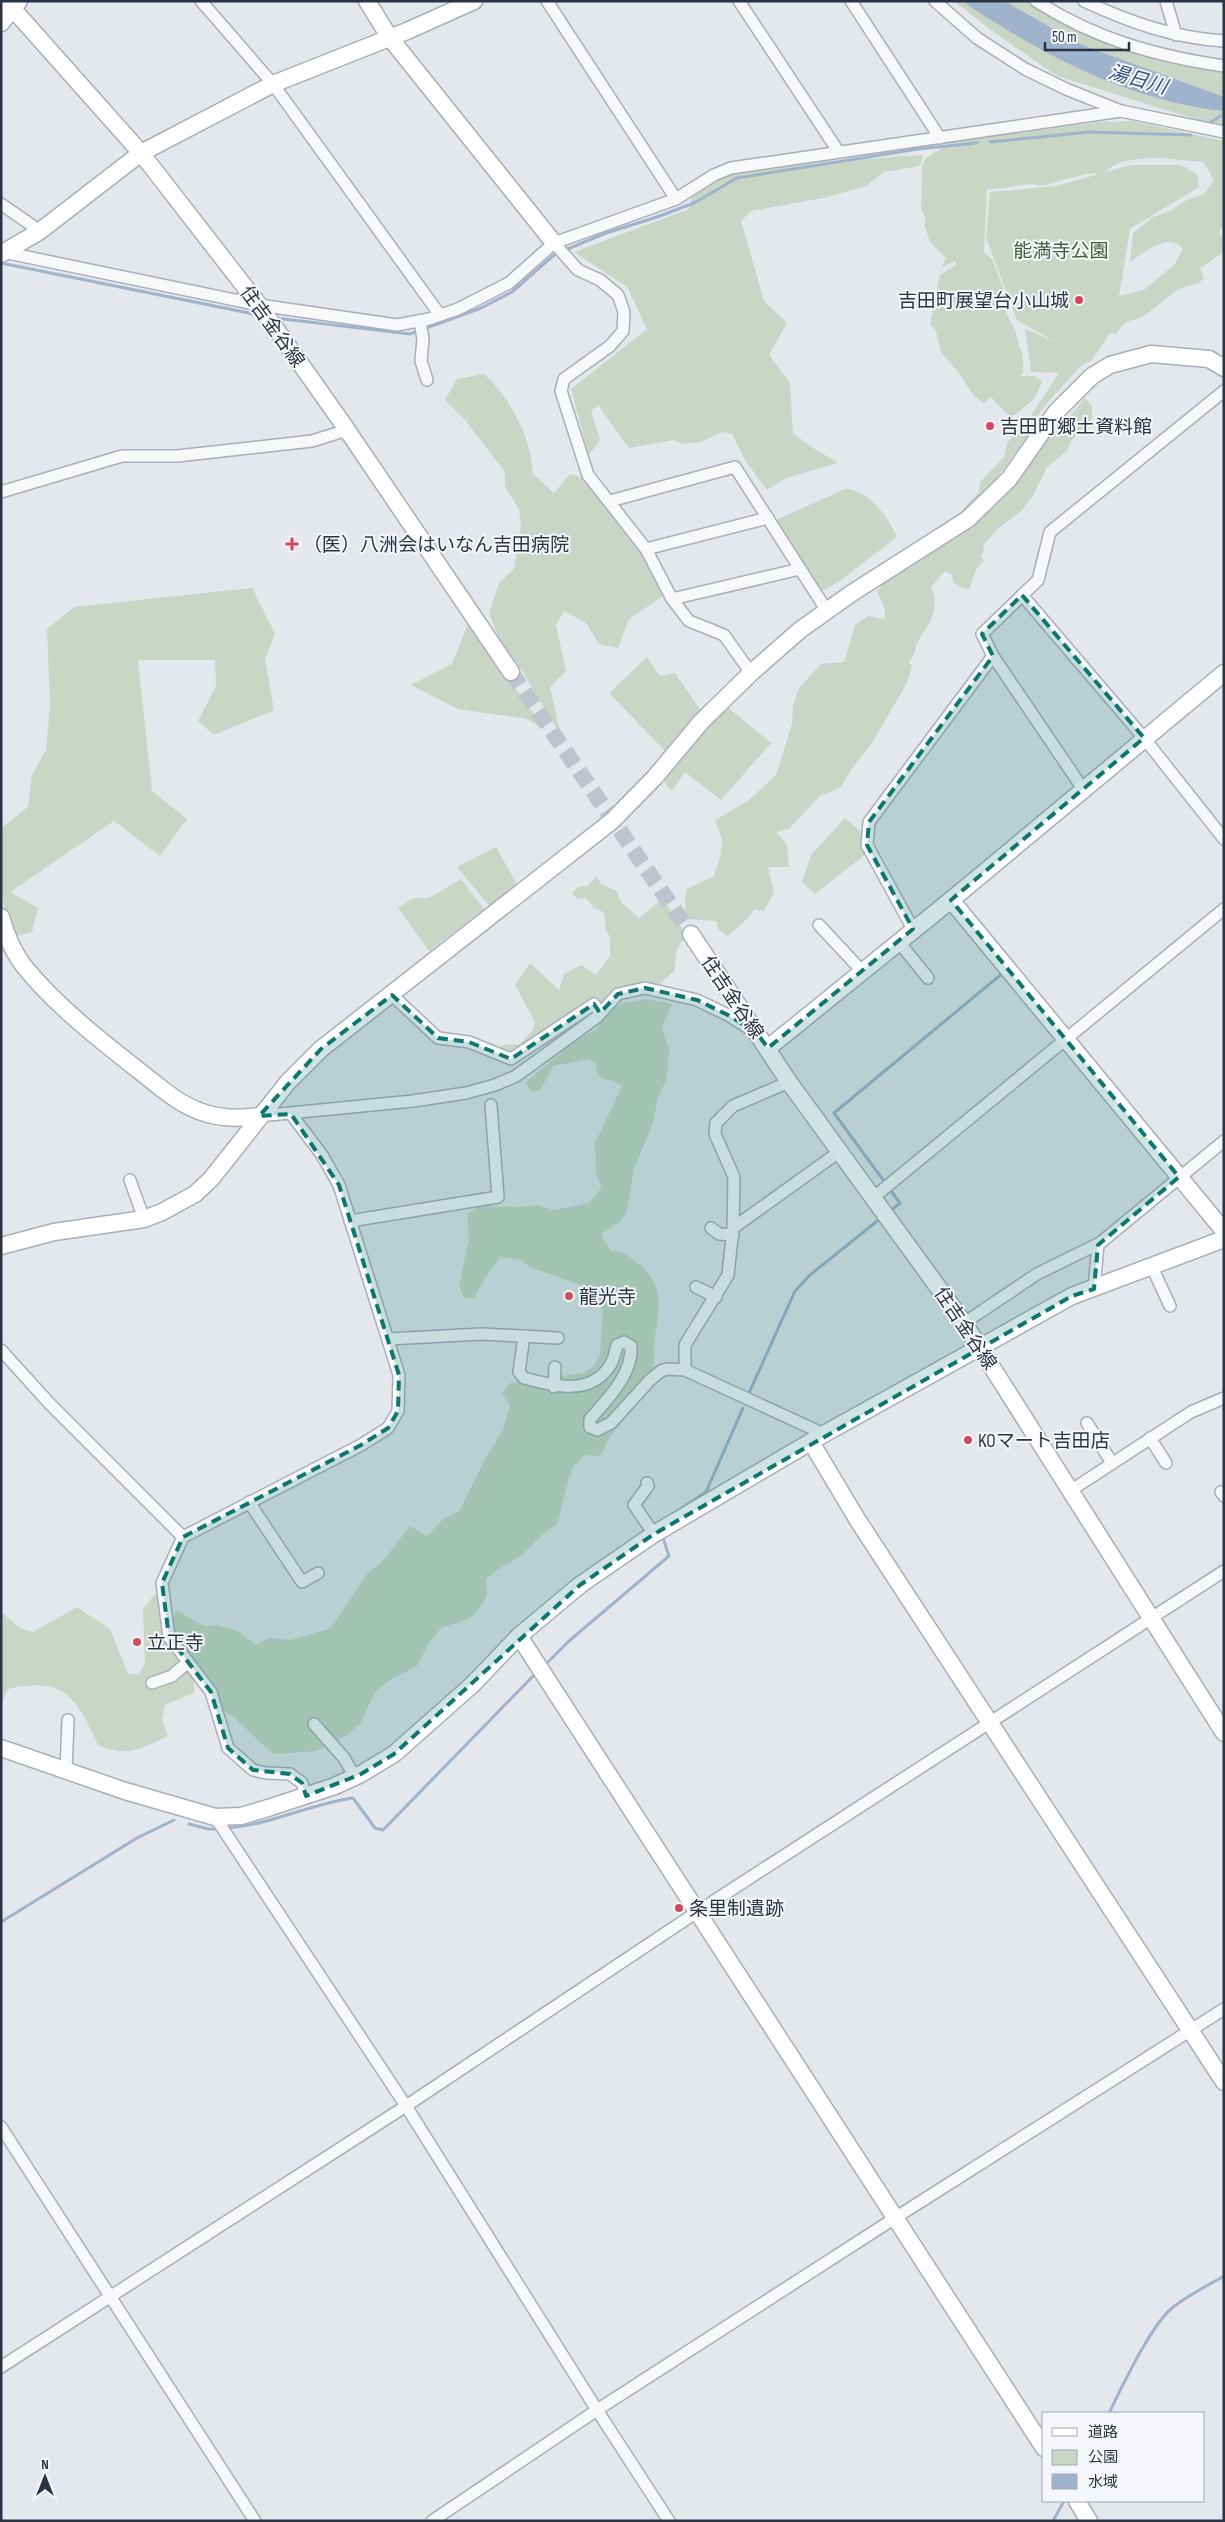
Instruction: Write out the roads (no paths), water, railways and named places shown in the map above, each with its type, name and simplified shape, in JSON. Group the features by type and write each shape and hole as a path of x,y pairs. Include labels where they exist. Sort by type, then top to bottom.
{"street":[{"path":"201,1 273,84 440,315"},
{"path":"368,1 390,38 566,258 578,270 600,280 618,295 624,312 623,332 610,346 564,379 561,391 588,475 646,549 672,599 690,621 724,634 750,673"},
{"path":"3,253 40,231 141,153 273,84 390,38 474,1"},
{"path":"547,1 676,199"},
{"path":"739,1 838,152"},
{"path":"851,1 940,138"},
{"path":"936,1 977,38 1025,69 1066,88 1121,111 1224,132"},
{"path":"1036,1 1091,32 1137,48 1192,61 1224,66"},
{"path":"1084,1 1119,17 1176,35 1224,41"},
{"path":"1166,1 1176,35"},
{"path":"1,22 12,4"},
{"name":"住吉金谷線","path":"12,4 141,153 259,305 347,430 511,672"},
{"path":"3,253 259,305 397,325 440,315 509,283 556,245 676,199 714,175 731,168 1121,111"},
{"path":"1,204 40,231"},
{"path":"420,321 423,339 421,361 428,380"},
{"path":"1,1246 54,1232 144,1219 162,1212 195,1194 211,1179 259,1116 288,1082 322,1050 523,889 612,821 656,777 702,722 750,673 800,630 827,610 968,519 1009,478 1056,412 1092,376 1110,365 1151,354 1209,359 1224,368"},
{"path":"1083,789 993,656 982,634 1038,580 1050,532 1224,392"},
{"path":"1,492 122,456 177,456 312,442 347,430"},
{"path":"610,501 734,467 827,610"},
{"path":"646,549 768,518"},
{"path":"672,599 800,569"},
{"path":"1022,595 1144,738 1224,839"},
{"path":"913,929 867,845 869,822 993,656"},
{"path":"768,1048 951,900 1224,673"},
{"path":"951,900 1224,1231"},
{"path":"884,1200 1066,1038 1224,909"},
{"path":"1,917 8,941 23,965 106,1045 180,1102 200,1112 232,1120 413,1101 466,1093 495,1085 516,1076 600,1013 618,994 644,988 697,1000 728,1015 756,1032"},
{"path":"819,925 862,971"},
{"name":"住吉金谷線","path":"691,934 789,1082 839,1152 884,1200 1224,1733"},
{"path":"898,941 928,978"},
{"path":"392,995 438,1038 469,1042 511,1059 594,1004 600,1013"},
{"path":"685,1370 685,1345 728,1275 733,1232 734,1177 715,1134 716,1123 733,1106 789,1082"},
{"path":"350,1221 498,1197 490,1105"},
{"path":"291,1114 322,1155 339,1185 399,1375 400,1395 398,1410 388,1428 361,1445 183,1537 162,1583 169,1637 211,1692 228,1748 253,1770 266,1773 290,1774 302,1783 306,1796"},
{"path":"964,1323 1037,1274 1098,1244 1224,1141"},
{"path":"711,1228 719,1234 733,1232 839,1152"},
{"path":"130,1180 144,1219"},
{"path":"1,1748 66,1771 217,1819 241,1816 306,1796 355,1777 394,1754 472,1685 520,1636 580,1585 659,1531 818,1438 1072,1296 1224,1239"},
{"path":"1094,1289 1098,1244"},
{"path":"1152,1267 1170,1306"},
{"path":"696,1287 716,1297"},
{"path":"388,1339 482,1334 558,1338"},
{"path":"524,1336 519,1372 524,1378 554,1386 591,1384 610,1366 617,1345 624,1342 631,1346 632,1359 612,1394 590,1419 590,1427 598,1430 611,1422 650,1380 661,1371 667,1369 685,1370 818,1438 858,1519 1224,2082"},
{"path":"1,1350 48,1403 183,1537"},
{"path":"554,1386 555,1367"},
{"path":"1070,1491 1191,1412 1224,1398"},
{"path":"1087,1423 1112,1463"},
{"path":"1150,1438 1166,1463"},
{"path":"647,1483 648,1486 634,1505 659,1531"},
{"path":"249,1502 302,1582 318,1573"},
{"path":"1,2367 406,2106 697,1912 1224,1571"},
{"path":"520,1636 1042,2445"},
{"path":"152,1683 172,1676 188,1662"},
{"path":"66,1771 68,1720"},
{"path":"314,1724 344,1758 355,1777"},
{"path":"217,1819 406,2106 669,2521"},
{"path":"432,2521 597,2410 895,2218 1224,2010"},
{"path":"1,2127 255,2521"},
{"path":"1078,2502 1089,2521"}],"water":[{"name":"湯日川","path":"963,1 1004,1 1082,45 1224,97 1224,111 1166,100 1108,81 1053,56"}],"waterway":[{"path":"1211,122 1224,114"},
{"path":"990,142 1089,132 1191,135"},
{"path":"565,250 606,233 694,203 737,178 918,149 977,143"},
{"path":"275,318 410,334 481,308 512,292 554,255 560,253"},
{"path":"1,263 259,315"},
{"path":"890,1211 900,1203 834,1113 1004,972"},
{"path":"749,1393 795,1291 810,1275 881,1218"},
{"path":"679,1510 706,1492 743,1408"},
{"path":"544,1666 569,1641 669,1556 662,1535"},
{"path":"227,1828 259,1823 353,1798 375,1828 383,1830 537,1672"},
{"path":"1,1922 137,1838 174,1820"},
{"path":"189,1824 208,1829 218,1829"},
{"path":"1110,2412 1137,2358 1154,2329 1163,2318 1183,2300 1224,2276"},
{"path":"1053,2521 1063,2502"}],"tunnel":[{"path":"511,672 691,934"}],"place":[{"name":"吉田町展望台小山城","path":"1079,300"},
{"name":"吉田町郷土資料館","path":"990,426"},
{"name":"（医）八洲会はいなん吉田病院","path":"292,544"},
{"name":"龍光寺","path":"569,1296"},
{"name":"KOマート吉田店","path":"968,1440"},
{"name":"立正寺","path":"137,1642"},
{"name":"条里制遺跡","path":"679,1908"}],"park label":[{"name":"能満寺公園","path":"1061,250"}]}
